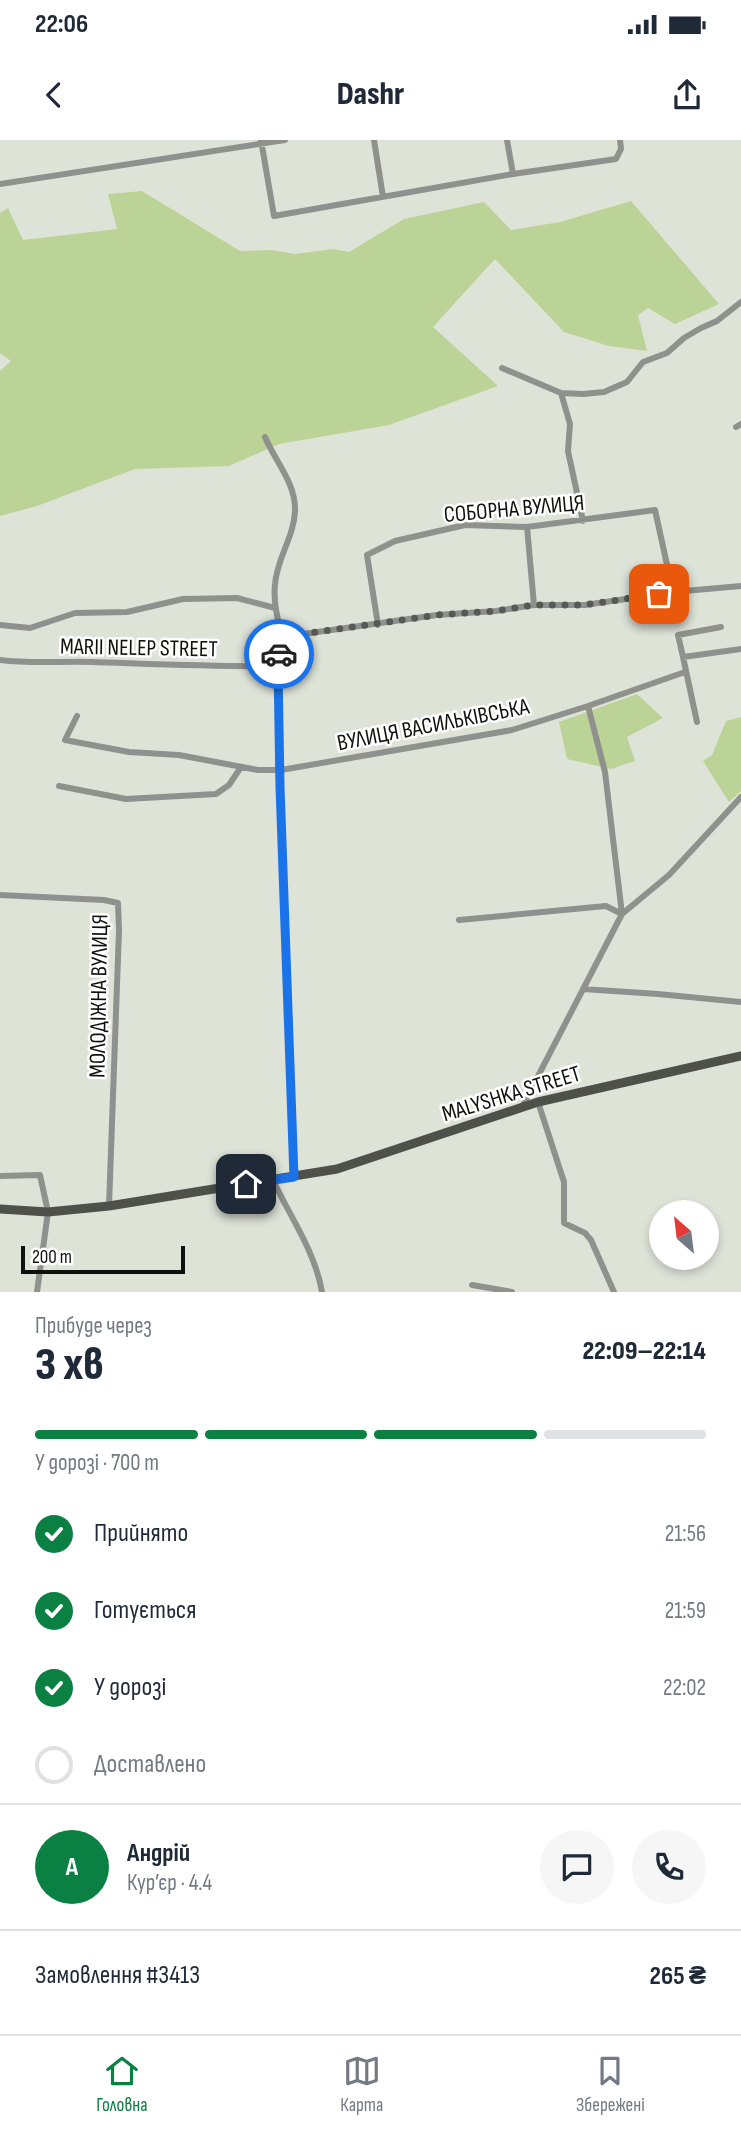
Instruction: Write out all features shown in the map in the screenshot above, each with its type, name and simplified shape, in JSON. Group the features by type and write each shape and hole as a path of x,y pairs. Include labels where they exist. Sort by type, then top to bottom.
{"main road":[{"name":"MALYSHKA STREET","path":"0,1209 48,1212 109,1206 337,1169 538,1102 741,1056"}],"street":[{"path":"0,184 285,140"},
{"path":"374,140 383,197"},
{"path":"507,140 513,174"},
{"path":"261,142 274,216 615,159 621,149 620,140"},
{"path":"502,368 561,393 604,392 627,382 643,362 667,353 684,338 701,327 718,321 741,302"},
{"path":"561,393 570,424 568,451 583,521"},
{"path":"265,437 293,492 295,510 290,539 279,564 275,583 275,608 282,637 278,666 280,787 294,1177"},
{"name":"СОБОРНА ВУЛИЦЯ","path":"377,625 367,555 394,541 465,525 527,527 654,510 673,592"},
{"path":"527,527 534,605"},
{"path":"282,637 437,615 534,605 584,605 673,592 741,586"},
{"name":"MARII NELEP STREET","path":"0,625 30,628 75,613 127,612 183,599 237,598 275,608"},
{"path":"697,722 678,635 721,627"},
{"path":"683,657 741,649"},
{"name":"MARII NELEP STREET","path":"0,660 32,663 278,666"},
{"name":"ВУЛИЦЯ ВАСИЛЬКІВСЬКА","path":"77,716 65,740 129,752 179,755 258,770 281,770 512,730 685,672"},
{"path":"588,706 605,772 622,914"},
{"path":"59,786 126,799 216,794 229,785 241,766"},
{"path":"522,1107 622,914 668,875 741,797"},
{"name":"МОЛОДІЖНА ВУЛИЦЯ","path":"0,895 118,903 119,943 109,1206"},
{"path":"459,920 606,906 622,914"},
{"path":"583,989 741,1002"},
{"path":"538,1102 564,1182 564,1223 585,1233 592,1240 614,1292"},
{"path":"0,1176 40,1175 48,1212 37,1292"},
{"path":"273,1180 307,1245 320,1277 322,1292"},
{"path":"472,1285 512,1292"}],"green space":[{"path":"142,191 240,251 272,250 295,254 333,249 349,252 404,219 484,202 511,230 560,222 631,201 719,304 675,324 648,308 638,315 647,351 609,346 564,332 495,259 433,327 498,386 389,425 279,444 229,466 135,469 37,506 0,516 0,371 11,361 0,353 0,213 8,208 23,240 117,229 108,194"},
{"path":"637,694 663,718 627,737 635,761 611,769 567,759 559,722"},
{"path":"741,717 741,791 729,802 703,761 712,755 726,721"}],"way so far":[{"path":"279,654 282,637 437,615 534,605 584,605 659,594"}],"route":[{"path":"246,1184 294,1177 280,787 279,654"}]}
